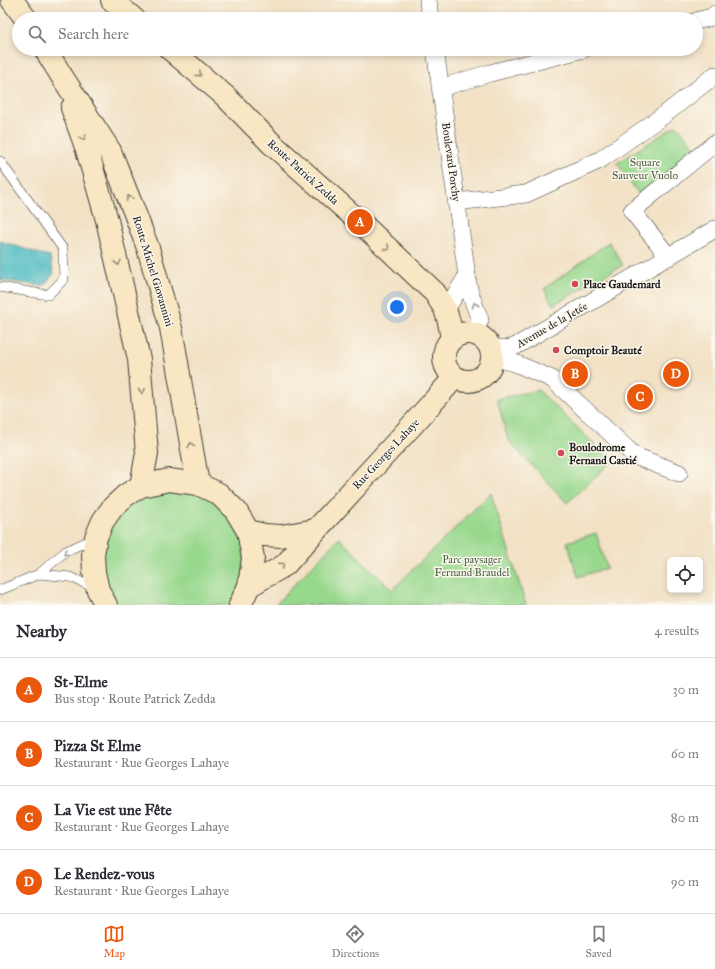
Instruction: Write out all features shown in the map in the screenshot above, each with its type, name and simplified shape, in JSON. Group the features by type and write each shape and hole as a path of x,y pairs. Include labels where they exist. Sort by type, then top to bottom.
{"main road":[{"path":"12,0 21,12"},
{"path":"112,0 126,12"},
{"name":"Route Michel Giovannini","path":"49,56 110,151 148,248 171,328 198,484"},
{"name":"Route Patrick Zedda","path":"178,56 225,96 272,144 360,222 435,293 445,310 452,339"},
{"name":"Route Michel Giovannini","path":"60,75 87,150 107,220 139,359 147,453 141,486"},
{"path":"466,333 480,336 486,341 491,352 492,363 489,370 485,375 473,381 466,381 455,377 449,372 444,358 445,352 452,339 458,335 466,333"},
{"name":"Rue Georges Lahaye","path":"250,586 285,565 455,377"},
{"path":"102,597 94,572 93,554 96,537 103,521 113,507 126,495 141,486 169,480 198,484 219,494 236,511 248,531 253,558 250,586 240,605"},
{"path":"248,531 264,535 281,536 316,530"}],"street":[{"path":"428,0 429,12"},
{"name":"Boulevard Porchy","path":"436,56 469,290 480,320 473,334"},
{"path":"440,88 490,73 557,56"},
{"path":"456,202 526,194 600,160 664,115 715,75"},
{"path":"669,257 632,211 715,143"},
{"name":"Avenue de la Jetée","path":"491,352 516,346 715,229"},
{"path":"445,310 467,276"},
{"path":"491,352 552,379 635,456 679,473"}],"lane":[{"path":"0,161 63,249 64,280 48,295 0,288"},
{"path":"0,590 39,574 66,551 96,537"},
{"path":"39,574 70,577 102,597"}],"green space":[{"name":"Square Sauveur Vuolo","path":"677,125 698,151 640,196 617,163"},
{"path":"609,242 623,265 553,305 544,289"},
{"name":"Boulodrome Fernand Castié","path":"538,390 612,461 567,503 508,440 497,399"},
{"path":"198,484 248,531 240,605 106,605 93,555 126,495"},
{"name":"Parc paysager Fernand Braudel","path":"491,493 526,605 275,605 339,538 392,590"},
{"path":"596,533 607,568 578,577 567,542"}],"water":[{"path":"0,241 50,257 54,274 43,286 0,280"}],"place":[{"name":"St-Elme","path":"360,222"},
{"name":"Place Gaudemard","path":"575,284"},
{"name":"Comptoir Beauté","path":"556,350"},
{"name":"Pizza St Elme","path":"575,374"},
{"name":"Le Rendez-vous","path":"676,374"},
{"name":"La Vie est une Fête","path":"640,397"},
{"name":"Boulodrome Fernand Castié","path":"561,453"}]}
